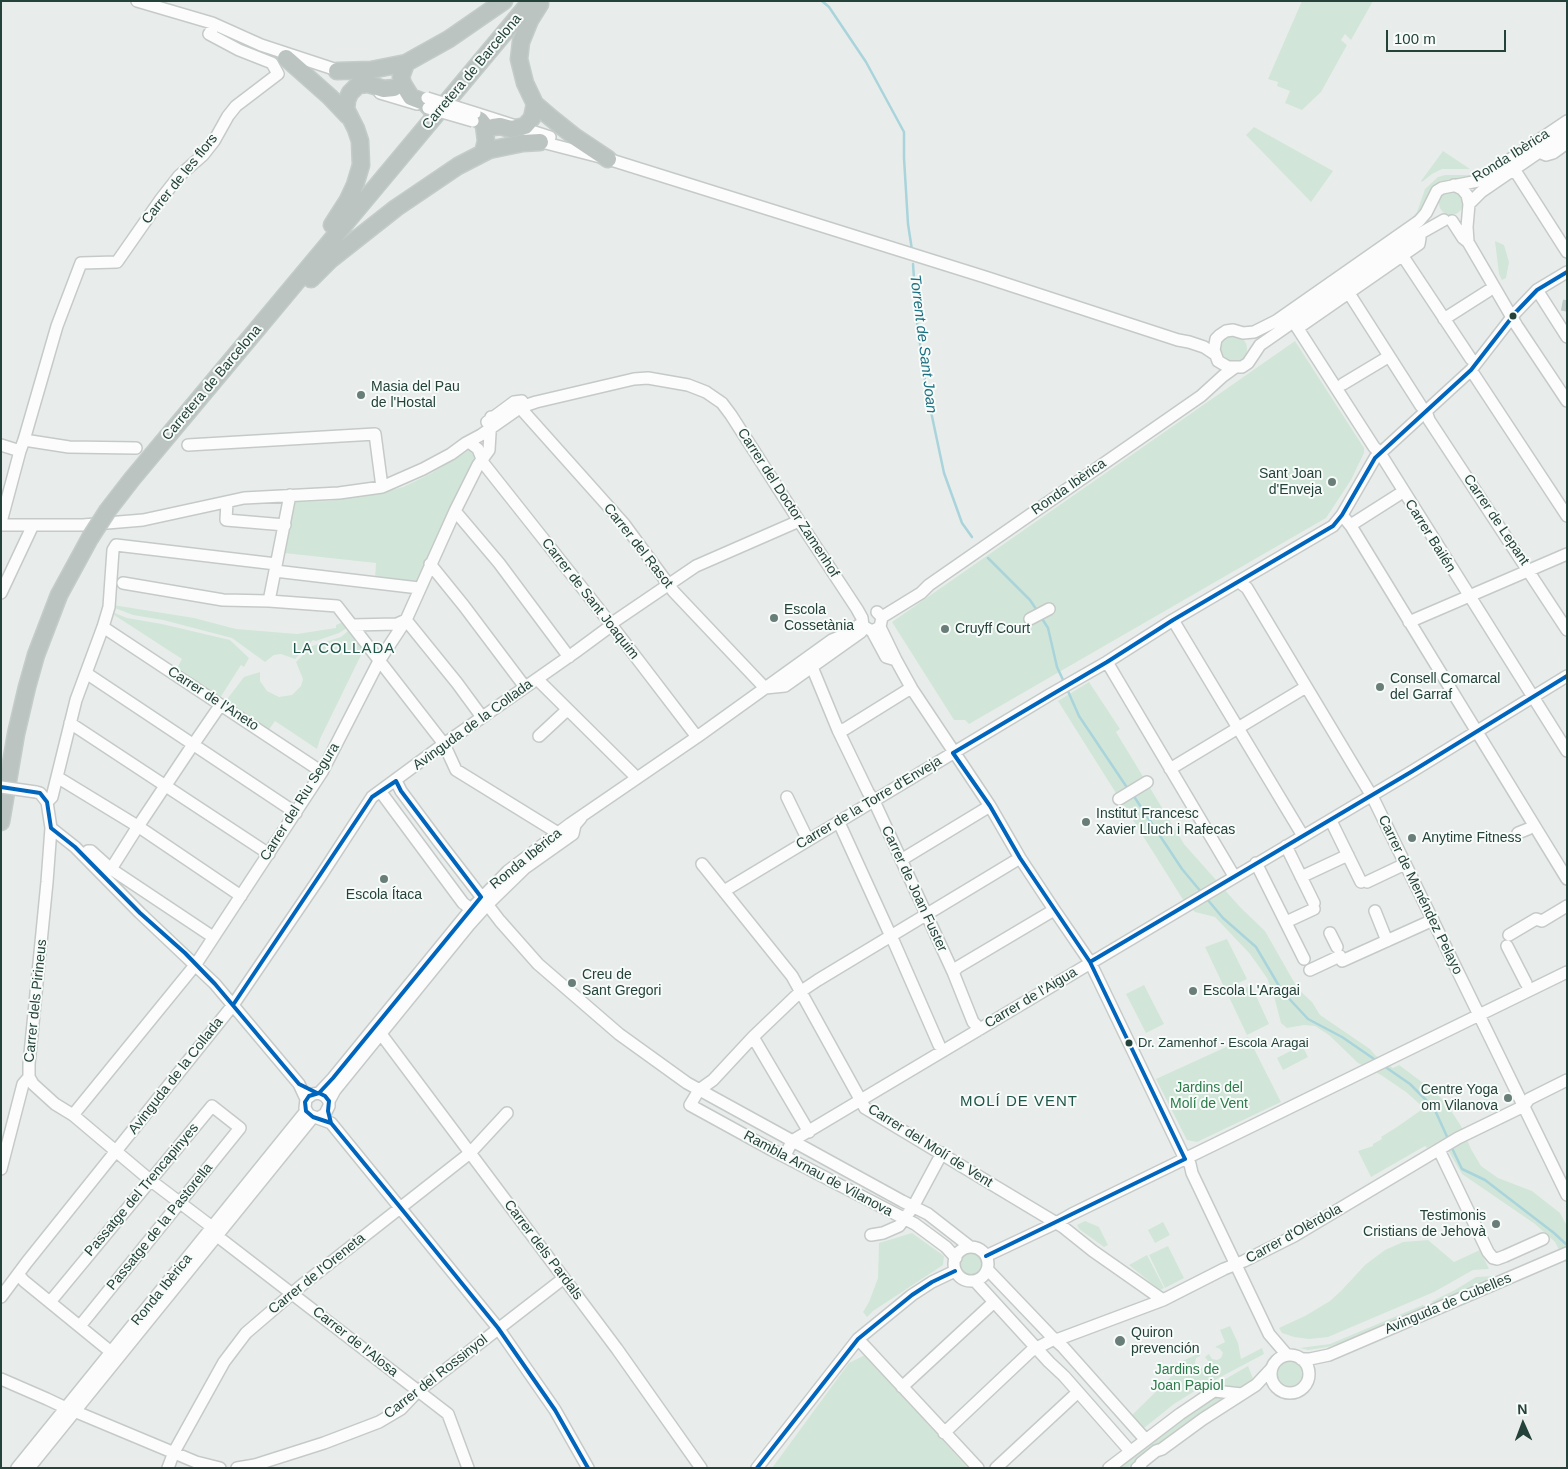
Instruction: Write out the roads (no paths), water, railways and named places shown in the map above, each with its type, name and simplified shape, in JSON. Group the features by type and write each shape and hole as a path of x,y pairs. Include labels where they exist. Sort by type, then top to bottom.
{"highway":[{"path":"337,71 371,70 406,63 449,39 504,1"},
{"name":"Carretera de Barcelona","path":"1,822 16,734 36,655 59,595 90,538 108,510 531,1"},
{"path":"542,1 523,34 519,59 521,75 535,104 576,137 608,159"},
{"path":"255,332 333,224 356,185 361,165 361,153 356,129 348,116 330,97 286,58"},
{"path":"401,90 403,84 401,77 406,63"},
{"path":"348,116 346,109 347,100 350,92 358,85 368,84 384,89 401,90 429,105"},
{"path":"453,106 462,114 511,129 525,126 532,118 535,104"},
{"path":"481,121 486,142 483,153"},
{"path":"255,332 330,260 435,181 483,153 504,146 540,142"}],"street":[{"path":"137,1 215,24 261,45 401,90"},
{"name":"Carrer de les flors","path":"24,440 57,326 81,263 117,262 179,176 203,155 236,106 278,74 272,63 239,50 209,34 215,24"},
{"path":"261,45 305,68 358,85 481,121 540,142 589,153 1189,342 1204,347 1228,367 1234,368"},
{"path":"429,105 453,106"},
{"path":"481,121 520,127 584,149 589,153"},
{"name":"Ronda Ibèrica","path":"1189,342 1220,335 1226,331 1254,332 1279,319 1411,228 1426,213 1434,196 1442,188 1478,181 1567,121"},
{"name":"Ronda Ibèrica","path":"29,1468 111,1352 312,1115 325,1114 335,1090 484,901 519,862 832,640 921,593 929,585 1201,396 1234,368 1242,367 1248,363 1260,344 1295,324 1421,233 1448,221 1458,220 1481,192 1567,133"},
{"name":"Ronda Ibèrica","path":"1539,152 1546,154 1567,144"},
{"path":"1514,169 1567,252"},
{"name":"Ronda Ibèrica","path":"1454,186 1462,189 1467,196 1468,207"},
{"path":"1432,202 1438,216 1448,221 1468,242 1512,317 1567,401"},
{"path":"1468,207 1468,242"},
{"path":"1406,261 1567,516"},
{"name":"Carrer de la Torre d'Enveja","path":"724,891 1107,662 1173,620 1333,526 1375,458 1423,409 1471,365 1537,290 1567,272"},
{"path":"1537,290 1567,336"},
{"path":"1444,319 1488,291"},
{"name":"Carrer de Lepant","path":"1352,298 1388,357 1567,630"},
{"name":"Carrer Bailén","path":"1295,324 1374,447 1380,453 1567,751"},
{"path":"1243,333 1249,338 1252,345 1252,353 1248,363"},
{"path":"1209,388 1217,370 1217,358 1214,347 1216,339 1220,335"},
{"path":"1343,384 1388,357"},
{"name":"Carrer del Doctor Zamenhof","path":"518,404 536,402 634,379 648,378 688,385 716,398 732,415 799,522 869,620 886,657 896,660 911,688"},
{"path":"136,448 69,447 24,440 1,523 83,525 143,520 244,498 339,493 382,487 423,469 469,442 491,422 518,404"},
{"name":"Carrer del Rasot","path":"518,404 624,524 674,592 765,688"},
{"name":"Carrer del Riu Segura","path":"73,1115 196,964 322,772 379,661 406,620 454,511 478,465 489,450 491,422"},
{"path":"188,445 375,434 382,487"},
{"name":"Carrer de Sant Joaquim","path":"469,442 478,449 482,461 612,625 696,737"},
{"path":"1,445 20,452"},
{"path":"1354,523 1398,495"},
{"path":"269,601 290,496"},
{"path":"227,502 226,520 285,525"},
{"path":"454,511 499,563 569,657"},
{"path":"1342,514 1567,879"},
{"name":"Avinguda de la Collada","path":"1,1297 233,1005 372,797 569,657 615,621 696,566 799,522"},
{"path":"1,593 33,525"},
{"path":"1,787 44,797 52,797 70,723 103,627 108,607 113,550 116,546 419,588"},
{"path":"1409,622 1567,554"},
{"path":"430,564 525,687"},
{"name":"Carrer de Menéndez Pelayo","path":"1239,582 1247,588 1371,794 1565,1188"},
{"path":"123,583 223,600 337,606 444,744 456,770 558,833"},
{"path":"1030,619 1049,609"},
{"path":"352,626 397,624 406,620 482,717"},
{"name":"Ronda Ibèrica","path":"765,688 785,686 812,667 869,620"},
{"path":"1173,620 1303,836"},
{"name":"Carrer de l'Aneto","path":"103,627 322,772"},
{"path":"1107,662 1234,876"},
{"name":"Carrer de Joan Fuster","path":"812,667 842,730 868,792 874,801 953,972 973,1022 980,1029"},
{"path":"86,672 296,812"},
{"name":"Carrer de l'Aigua","path":"792,1141 1477,732 1567,676"},
{"path":"537,679 638,778"},
{"path":"1170,769 1306,687"},
{"path":"842,730 911,688 990,806 1020,858 1090,962 1185,1159 1190,1164 1192,1173 1271,1336 1278,1362 1272,1381 1278,1389"},
{"path":"111,868 217,710"},
{"path":"539,736 567,710"},
{"path":"70,723 268,854"},
{"path":"431,754 453,764"},
{"path":"57,776 138,827 241,896"},
{"name":"Rambla Arnau de Vilanova","path":"396,781 401,791 484,901 538,964 619,1034 699,1090 928,1214 969,1246"},
{"path":"1119,798 1147,782"},
{"path":"380,790 463,903 471,909"},
{"name":"Carrer dels Pirineus","path":"1,1169 23,1084 29,1077 51,828 44,797"},
{"path":"787,797 805,834 806,841"},
{"path":"901,860 990,806"},
{"name":"Ronda Ibèrica","path":"306,1099 318,1093 341,1069 471,909 573,834 575,825 584,815"},
{"path":"1333,825 1364,882 1405,864"},
{"path":"841,827 939,1044"},
{"path":"51,828 75,847 140,912 196,964 233,1005 299,1084 306,1099 305,1105 312,1115 331,1123 498,1328 555,1410 588,1468"},
{"path":"1286,846 1314,906 1286,922"},
{"path":"140,912 88,851 91,851 111,868 213,937"},
{"path":"1301,876 1348,855"},
{"path":"699,1090 713,1080 753,1036 800,992 1020,858"},
{"path":"1256,863 1304,959"},
{"name":"Carrer del Molí de Vent","path":"702,864 792,976 865,1108 1056,1223 1163,1300"},
{"path":"1526,983 1508,940 1536,919 1542,921 1567,906"},
{"path":"953,972 958,967 1054,910"},
{"path":"1375,911 1388,941"},
{"path":"1310,970 1340,956 1342,960 1433,920"},
{"path":"1330,933 1336,948"},
{"path":"986,1256 1567,972"},
{"name":"Carrer dels Pardals","path":"381,1034 617,1349 701,1468"},
{"path":"753,1036 809,1132"},
{"name":"Carrer de l'Alosa","path":"29,1077 32,1084 55,1104 73,1115 179,1204 448,1414 463,1466"},
{"name":"Carrer d'Olèrdola","path":"1054,1340 1163,1300 1294,1236 1465,1134 1524,1106 1531,1098 1567,1080"},
{"path":"299,1084 325,1096 331,1123"},
{"name":"Rambla Arnau de Vilanova","path":"699,1090 690,1105 915,1224 946,1247 956,1258"},
{"name":"Passatge del Trencapinyes","path":"50,1302 212,1106 240,1128"},
{"name":"Carrer de l'Oreneta","path":"168,1468 174,1452 224,1362 246,1333 292,1292 470,1153 507,1113"},
{"name":"Passatge de la Pastorella","path":"80,1326 240,1128"},
{"path":"785,1156 792,1141"},
{"path":"1442,1148 1488,1252 1493,1258 1497,1259 1505,1256 1543,1239"},
{"path":"872,1235 883,1233 899,1226 913,1206 942,1153"},
{"name":"Ronda Ibèrica","path":"17,1468 70,1410 214,1231"},
{"path":"988,1270 982,1278 975,1281 963,1280 955,1271 954,1265 959,1252 969,1246 979,1249 986,1256 988,1270 1054,1340 1063,1347 1145,1439"},
{"name":"Avinguda de Cubelles","path":"1329,1355 1564,1254"},
{"path":"756,1468 858,1339 912,1295 932,1282 955,1271"},
{"path":"18,1274 24,1281 111,1352"},
{"name":"Carrer del Rossinyol","path":"238,1468 255,1465 324,1443 379,1422 400,1409 418,1391 564,1278"},
{"path":"975,1281 1130,1451"},
{"path":"902,1388 994,1302"},
{"path":"858,1339 978,1468"},
{"path":"944,1433 1031,1351 1054,1340"},
{"path":"1109,1468 1145,1439 1214,1391 1243,1394 1257,1390 1278,1389 1289,1393 1301,1389 1306,1383 1308,1369 1305,1362 1296,1355 1278,1362 1258,1384 1243,1394 1203,1419 1160,1451 1156,1451 1139,1466"},
{"path":"1301,1359 1329,1355"},
{"path":"1308,1369 1327,1360 1329,1355"},
{"path":"1,1379 47,1398 70,1410 196,1462 220,1468"},
{"path":"996,1468 1078,1392"}],"waterway":[{"name":"Torrent de Sant Joan","path":"822,1 829,7 866,62 904,132 908,224 912,250"},
{"name":"Torrent de Sant Joan","path":"913,264 917,322 926,388 944,473 962,523 972,537"},
{"name":"Torrent de Sant Joan","path":"988,558 1030,600 1038,612"},
{"name":"Torrent de Sant Joan","path":"1041,617 1048,628 1057,667 1064,682"},
{"name":"Torrent de Sant Joan","path":"1067,689 1079,716 1128,789"},
{"name":"Torrent de Sant Joan","path":"1133,795 1182,869 1202,893"},
{"name":"Torrent de Sant Joan","path":"1207,899 1223,918 1256,947 1282,991 1308,1019 1342,1037 1377,1061"},
{"name":"Torrent de Sant Joan","path":"1384,1066 1410,1084 1434,1108 1449,1141"},
{"name":"Torrent de Sant Joan","path":"1451,1146 1462,1169 1485,1180 1567,1245"}],"tunnel":[{"path":"1562,305 1567,306"}],"place":[{"name":"Masia del Pau de l'Hostal","path":"361,395"},
{"name":"Sant Joan d'Enveja","path":"1332,482"},
{"name":"Escola Cossetània","path":"774,618"},
{"name":"Cruyff Court","path":"945,629"},
{"name":"Consell Comarcal del Garraf","path":"1380,687"},
{"name":"Institut Francesc Xavier Lluch i Rafecas","path":"1086,822"},
{"name":"Anytime Fitness","path":"1412,838"},
{"name":"Escola Ítaca","path":"384,879"},
{"name":"Creu de Sant Gregori","path":"572,983"},
{"name":"Escola L'Aragai","path":"1193,991"},
{"name":"Dr. Zamenhof - Escola Aragai","path":"1129,1043"},
{"name":"Centre Yoga om Vilanova","path":"1508,1098"},
{"name":"Testimonis Cristians de Jehovà","path":"1496,1224"},
{"name":"Quiron prevención","path":"1120,1341"}],"district":[{"name":"LA COLLADA","path":"344,649"},
{"name":"MOLÍ DE VENT","path":"1019,1102"}],"park label":[{"name":"Jardins del Molí de Vent","path":"1209,1096"},
{"name":"Jardins de Joan Papiol","path":"1187,1378"}]}
